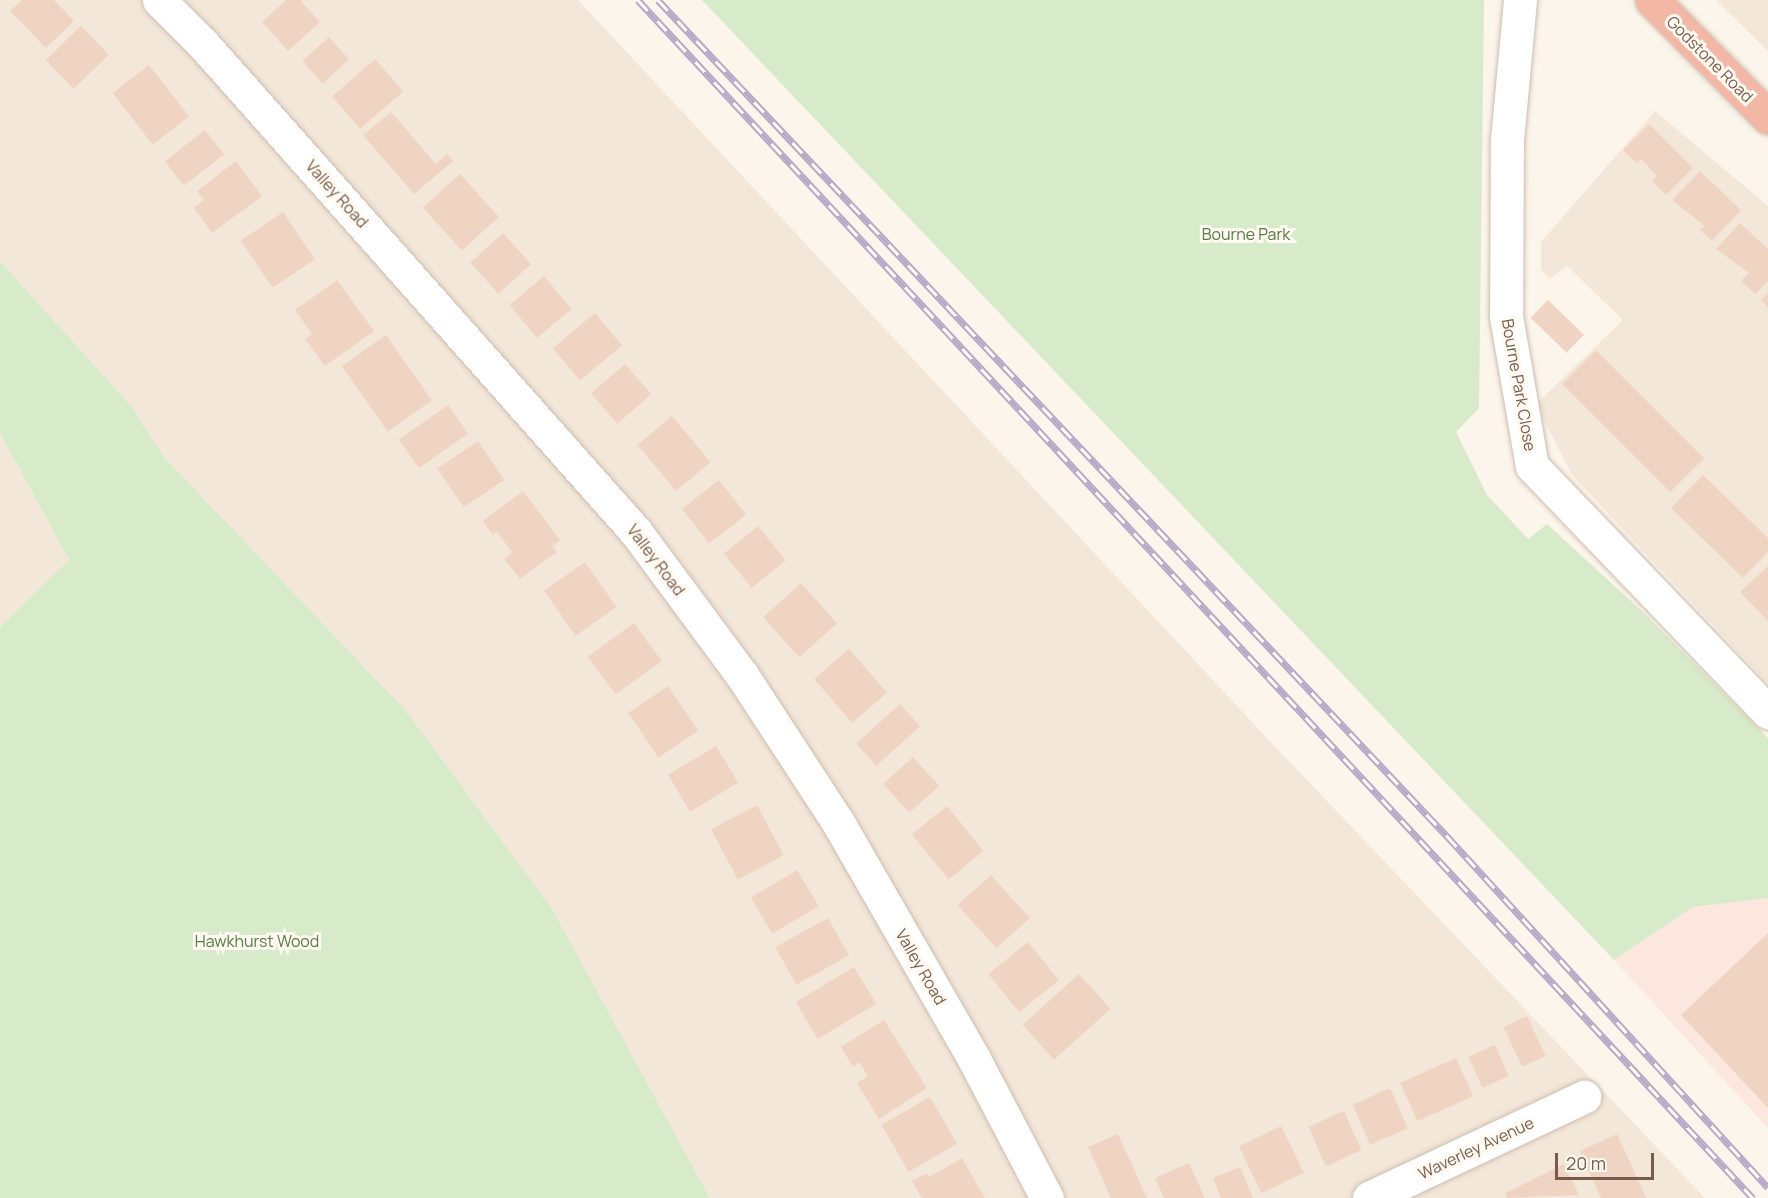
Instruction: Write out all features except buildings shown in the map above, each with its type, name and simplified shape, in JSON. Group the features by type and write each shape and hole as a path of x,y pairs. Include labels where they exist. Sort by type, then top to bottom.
{"highway":[{"name":"Godstone Road","path":"1652,0 1768,117"}],"street":[{"name":"Valley Road","path":"159,0 203,44 629,523 742,675 845,834 974,1059 1047,1198"},
{"name":"Bourne Park Close","path":"1520,0 1507,139 1506,316 1532,466 1768,712"},
{"name":"Waverley Avenue","path":"1369,1198 1584,1097"}],"shaded area":[{"path":"0,0 578,0 1266,737 1705,1198 710,1198 551,907 406,711 164,457 132,407 0,261"},
{"path":"1716,0 1768,0 1768,51"},
{"path":"1655,111 1768,206 1768,683 1572,475 1536,404 1623,320 1567,266 1550,279 1541,270 1541,242"},
{"path":"0,433 69,560 0,627"},
{"path":"1768,898 1768,1128 1614,960 1693,907"}],"green space":[{"name":"Bourne Park","path":"702,0 1484,0 1479,408 1456,432 1487,495 1528,539 1547,524 1646,615 1768,738 1768,898 1693,907 1614,960"},
{"name":"Hawkhurst Wood","path":"0,261 132,407 164,457 406,711 551,907 710,1198 0,1198 0,627 69,560 0,433"}],"railway":[{"path":"638,0 1753,1198"},
{"path":"658,0 1447,836 1768,1187"}]}
